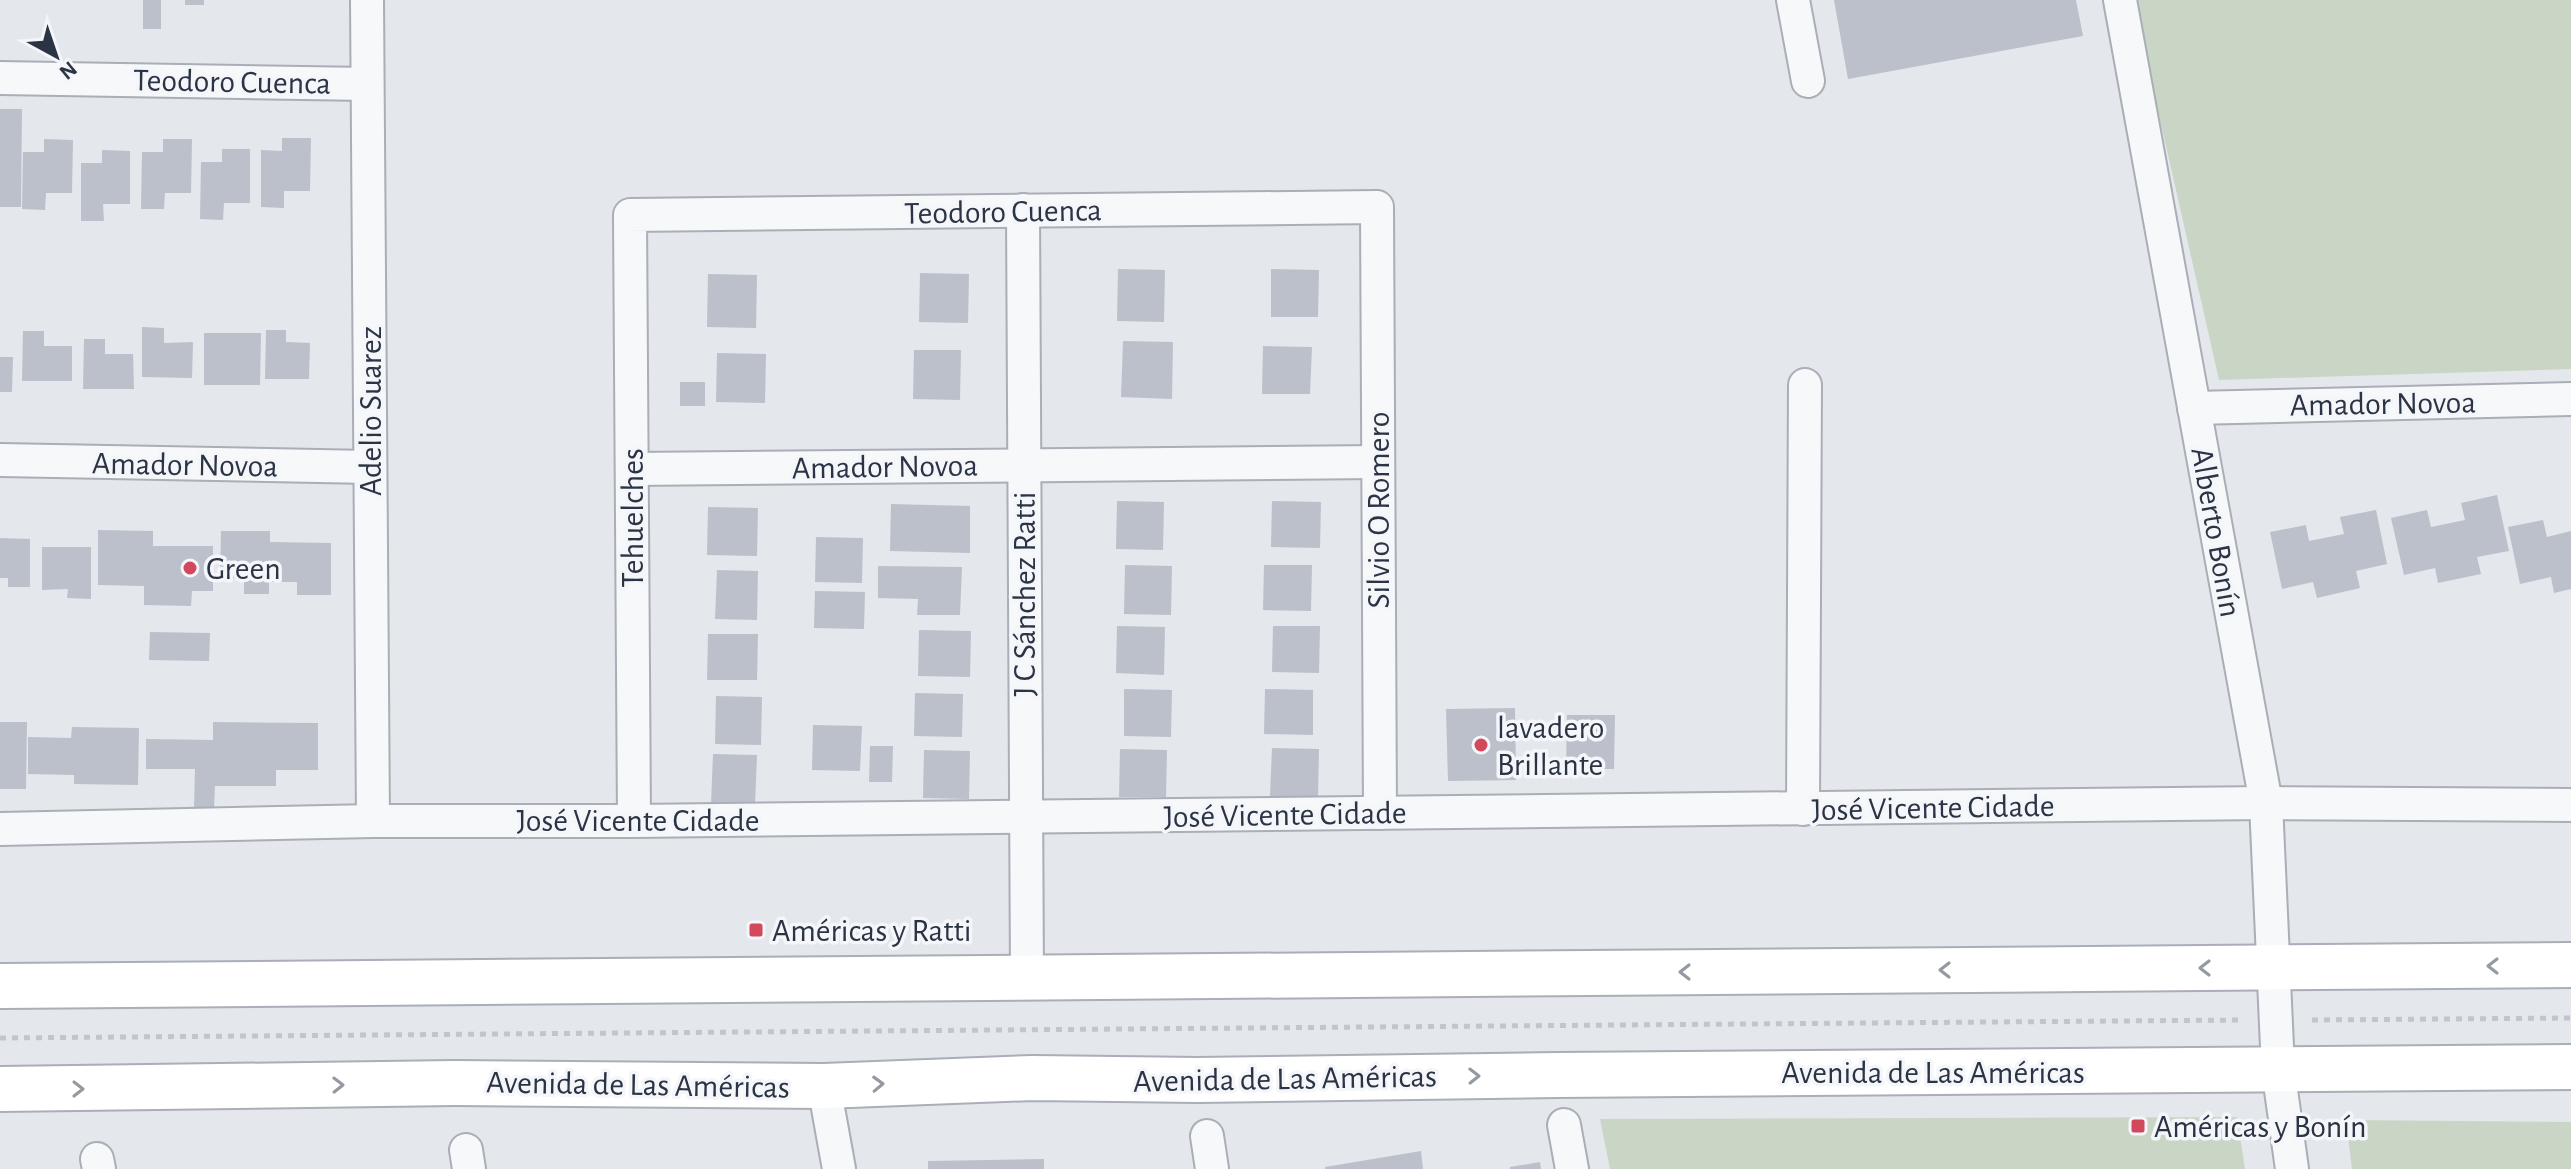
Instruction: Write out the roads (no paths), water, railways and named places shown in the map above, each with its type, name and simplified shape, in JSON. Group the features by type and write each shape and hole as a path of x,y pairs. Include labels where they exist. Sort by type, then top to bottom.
{"main road":[{"path":"0,986 2571,965"},
{"name":"Avenida de Las Américas","path":"0,1089 455,1083 824,1086 1032,1078 1198,1080 2571,1067"}],"street":[{"name":"Adelio Suarez","path":"367,0 373,821"},
{"path":"1793,0 1808,81"},
{"name":"Alberto Bonín","path":"2120,0 2266,803 2278,1069 2292,1169"},
{"name":"Teodoro Cuenca","path":"0,78 367,84"},
{"name":"Teodoro Cuenca","path":"630,215 1377,207"},
{"name":"Silvio O Romero","path":"1377,207 1380,813"},
{"name":"J C Sánchez Ratti","path":"1023,210 1027,978"},
{"name":"Tehuelches","path":"630,215 634,821"},
{"path":"1803,809 1805,385"},
{"name":"Amador Novoa","path":"2194,408 2571,399"},
{"name":"Amador Novoa","path":"0,460 370,467"},
{"name":"Amador Novoa","path":"632,469 1378,462"},
{"name":"José Vicente Cidade","path":"0,829 373,821 634,821 2266,803 2571,805"},
{"path":"824,1086 839,1169"},
{"path":"1564,1125 1572,1169"},
{"path":"1207,1136 1212,1169"}],"place":[{"name":"Green","path":"190,568"},
{"name":"lavadero Brillante","path":"1481,745"},
{"name":"Américas y Ratti","path":"756,930"},
{"name":"Américas y Bonín","path":"2138,1126"}]}
